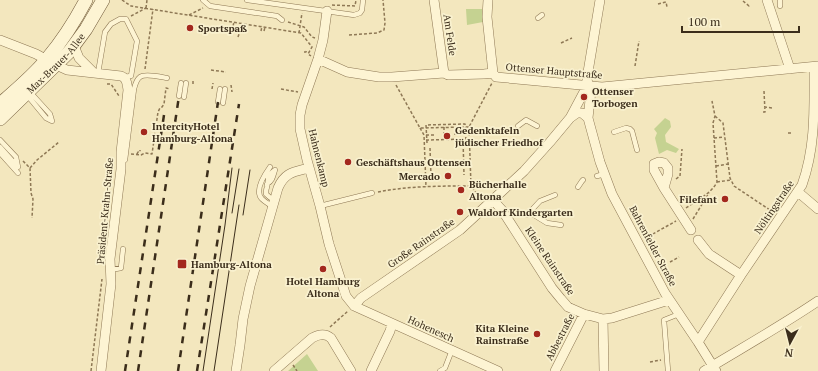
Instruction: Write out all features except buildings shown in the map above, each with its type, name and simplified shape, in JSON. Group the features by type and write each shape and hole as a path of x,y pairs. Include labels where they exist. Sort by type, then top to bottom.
{"main road":[{"name":"Max-Brauer-Allee","path":"51,63 86,0"},
{"name":"Max-Brauer-Allee","path":"0,119 51,63 74,46 93,19 103,0"},
{"name":"Max-Brauer-Allee","path":"0,104 24,91"},
{"name":"Max-Brauer-Allee","path":"0,111 17,94 24,91"}],"street":[{"name":"Am Felde","path":"434,0 444,73"},
{"path":"488,0 487,17 493,73"},
{"name":"Bahrenfelder Straße","path":"600,0 587,80 591,91 585,116 598,137 601,175 667,296 714,368"},
{"path":"767,0 790,69"},
{"name":"Hahnenkamp","path":"327,11 323,40 318,59 300,110 300,125 306,160 320,206 329,244 346,296 354,306"},
{"path":"0,40 36,54 67,70 124,77"},
{"path":"74,46 79,58 96,73"},
{"name":"Ottenser Hauptstraße","path":"318,59 348,72 379,77 444,73 448,75 493,73 496,77 596,87 816,67"},
{"name":"Nöltingstraße","path":"698,342 802,185 807,170 813,133 816,67"},
{"name":"Präsident-Krahn-Straße","path":"101,371 113,270 110,259 121,169 121,152 128,90 127,82 124,77"},
{"name":"Große Rainstraße","path":"570,118 586,88 590,86"},
{"name":"Große Rainstraße","path":"354,306 361,298 456,233 524,171 552,134 577,113 585,116"},
{"path":"236,371 243,319 250,286 278,188 285,177 293,172 309,168"},
{"path":"665,183 685,221"},
{"path":"798,192 818,209"},
{"name":"Kleine Rainstraße","path":"493,200 515,223 561,299 568,307 584,314 603,318 612,318 667,296"},
{"path":"698,240 709,254 741,275"},
{"path":"704,371 714,368 818,301"},
{"name":"Hohenesch","path":"354,306 498,371"},
{"name":"Abbestraße","path":"555,371 584,314"},
{"path":"603,318 604,371"},
{"path":"371,371 392,324"},
{"path":"274,371 315,336 321,334 331,338 351,371"}],"lane":[{"path":"203,0 210,6 277,16 282,20"},
{"path":"247,0 357,15 362,10 363,0"},
{"path":"780,0 780,6"},
{"path":"96,73 105,32 120,18 126,19 137,41 131,76 124,77"},
{"path":"123,249 121,268 113,270 134,87 138,79 142,76 149,75 167,78"},
{"path":"182,97 184,83"},
{"path":"221,102 223,89"},
{"path":"24,91 50,114 52,121 46,118 24,91"},
{"path":"518,126 526,120 537,126"},
{"path":"614,132 626,128 630,129 632,131 637,150"},
{"path":"0,140 16,157 18,167 0,147"},
{"path":"0,152 18,173"},
{"path":"270,167 259,187 259,192 261,198 274,203"},
{"path":"274,203 266,192 267,184 271,182 276,169"},
{"path":"578,187 584,180"},
{"path":"320,206 372,193"},
{"path":"555,195 540,201 528,213 547,223 561,225"},
{"path":"668,371 664,320 679,314"},
{"path":"440,371 445,368 452,350"}],"path":[{"path":"122,0 131,6 301,33 312,47 308,54"},
{"path":"146,8 147,0"},
{"path":"349,35 377,33 384,30 385,23 383,0"},
{"path":"743,1 748,6 750,5"},
{"path":"658,4 666,2 668,7"},
{"path":"189,15 210,6"},
{"path":"126,19 146,8"},
{"path":"299,33 302,8"},
{"path":"144,72 154,9"},
{"path":"282,20 304,27 312,37 323,40"},
{"path":"233,26 234,22"},
{"path":"245,28 246,24"},
{"path":"561,42 572,38"},
{"path":"635,66 640,41"},
{"path":"307,50 305,52 318,59"},
{"path":"211,70 226,72"},
{"path":"104,83 112,84 122,99"},
{"path":"212,89 213,83"},
{"path":"132,154 152,154 158,112 164,104 166,88 170,89"},
{"path":"280,89 306,93"},
{"path":"480,198 470,186 469,127 489,90"},
{"path":"763,112 765,112 764,91"},
{"path":"400,92 424,135 426,142"},
{"path":"685,221 717,182 713,123 715,116 712,100"},
{"path":"764,106 774,108"},
{"path":"715,116 723,123 730,178 734,186 780,217"},
{"path":"426,187 426,125 465,124 466,142"},
{"path":"444,125 444,135"},
{"path":"469,133 512,132 518,126"},
{"path":"420,128 469,127"},
{"path":"788,133 793,133"},
{"path":"454,134 462,134"},
{"path":"424,135 436,135"},
{"path":"466,137 470,139"},
{"path":"714,138 725,137"},
{"path":"425,138 470,139"},
{"path":"463,139 464,175"},
{"path":"30,168 37,160 59,142"},
{"path":"430,148 431,176"},
{"path":"136,154 140,152 140,150"},
{"path":"665,183 680,176 682,150"},
{"path":"716,166 728,164"},
{"path":"717,182 731,180"},
{"path":"372,193 391,189 470,186"},
{"path":"638,242 685,221 693,220 710,192"},
{"path":"670,262 679,257"},
{"path":"91,371 102,277"},
{"path":"324,334 354,306"},
{"path":"650,362 664,359"}],"green space":[{"path":"466,9 482,9 483,22 467,25"},
{"path":"665,118 670,121 671,127 665,135 666,142 679,149 676,153 667,150 659,154 655,138 657,133 654,129"},
{"path":"307,354 318,371 288,371"}],"tram line":[{"path":"203,371 232,168"},
{"path":"232,213 239,169"},
{"path":"243,215 250,170"},
{"path":"214,371 239,205"}],"railway":[{"path":"138,371 179,96"},
{"path":"178,371 218,102"},
{"path":"197,371 239,104"},
{"path":"125,371 164,115"}],"place":[{"name":"Sportspaß","path":"190,28"},
{"name":"Ottenser Torbogen","path":"584,97"},
{"name":"IntercityHotel Hamburg-Altona","path":"144,132"},
{"name":"Gedenktafeln jüdischer Friedhof","path":"447,136"},
{"name":"Geschäftshaus Ottensen","path":"348,162"},
{"name":"Mercado","path":"448,176"},
{"name":"Bücherhalle Altona","path":"461,190"},
{"name":"Filefant","path":"725,199"},
{"name":"Waldorf Kindergarten","path":"460,212"},
{"name":"Hamburg-Altona","path":"182,264"},
{"name":"Hotel Hamburg Altona","path":"323,269"},
{"name":"Kita Kleine Rainstraße","path":"537,334"}]}
